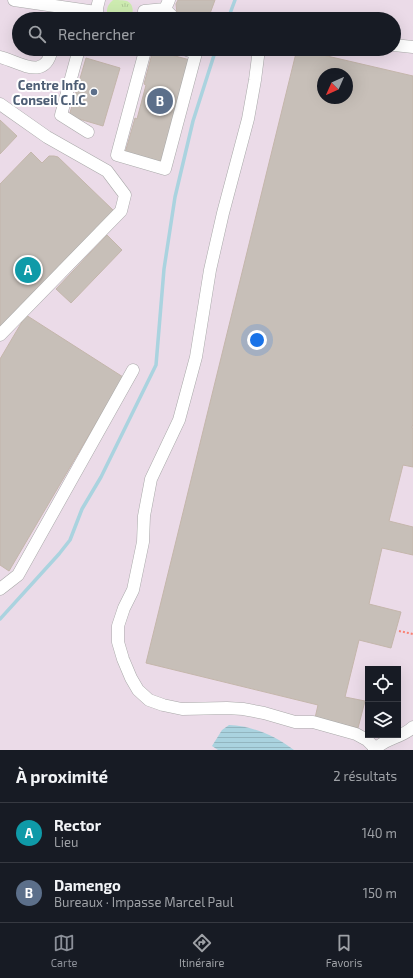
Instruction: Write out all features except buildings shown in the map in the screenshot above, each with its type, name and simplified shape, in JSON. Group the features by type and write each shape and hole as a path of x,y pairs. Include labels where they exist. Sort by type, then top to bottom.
{"street":[{"path":"14,0 78,12"},
{"path":"96,12 96,8 99,0"},
{"path":"143,10 167,4"},
{"path":"401,46 413,47"},
{"path":"0,57 32,69 42,66 50,56"},
{"path":"76,56 61,115 88,132"},
{"path":"145,56 117,155 165,169 195,56"},
{"path":"258,56 248,119 210,270 196,357 179,420 151,479 144,516 143,542 133,590 124,608 118,626 118,642 123,659 138,690 149,700 163,705 182,709 244,709 295,722 313,722 356,734 367,740 375,749 386,741 407,732 413,727"},
{"path":"0,104 46,137 107,171 125,196 121,211 0,335"},
{"path":"0,590 18,575 133,370"}],"path":[{"path":"399,631 413,634"}],"shaded area":[{"path":"0,0 413,0 413,750 0,750"}],"green space":[{"path":"113,0 126,1 131,4 133,11 107,12 109,4"}],"water":[{"path":"229,725 247,727 271,736 294,750 218,750 212,746 222,730"}],"waterway":[{"path":"231,12 235,0"},
{"path":"0,619 70,540 82,509 101,477 156,365 164,269 175,197 193,121 214,56"}],"place":[{"name":"Centre Info Conseil C.I.C","path":"94,92"},
{"name":"Damengo","path":"160,101"},
{"name":"Rector","path":"28,270"}]}
